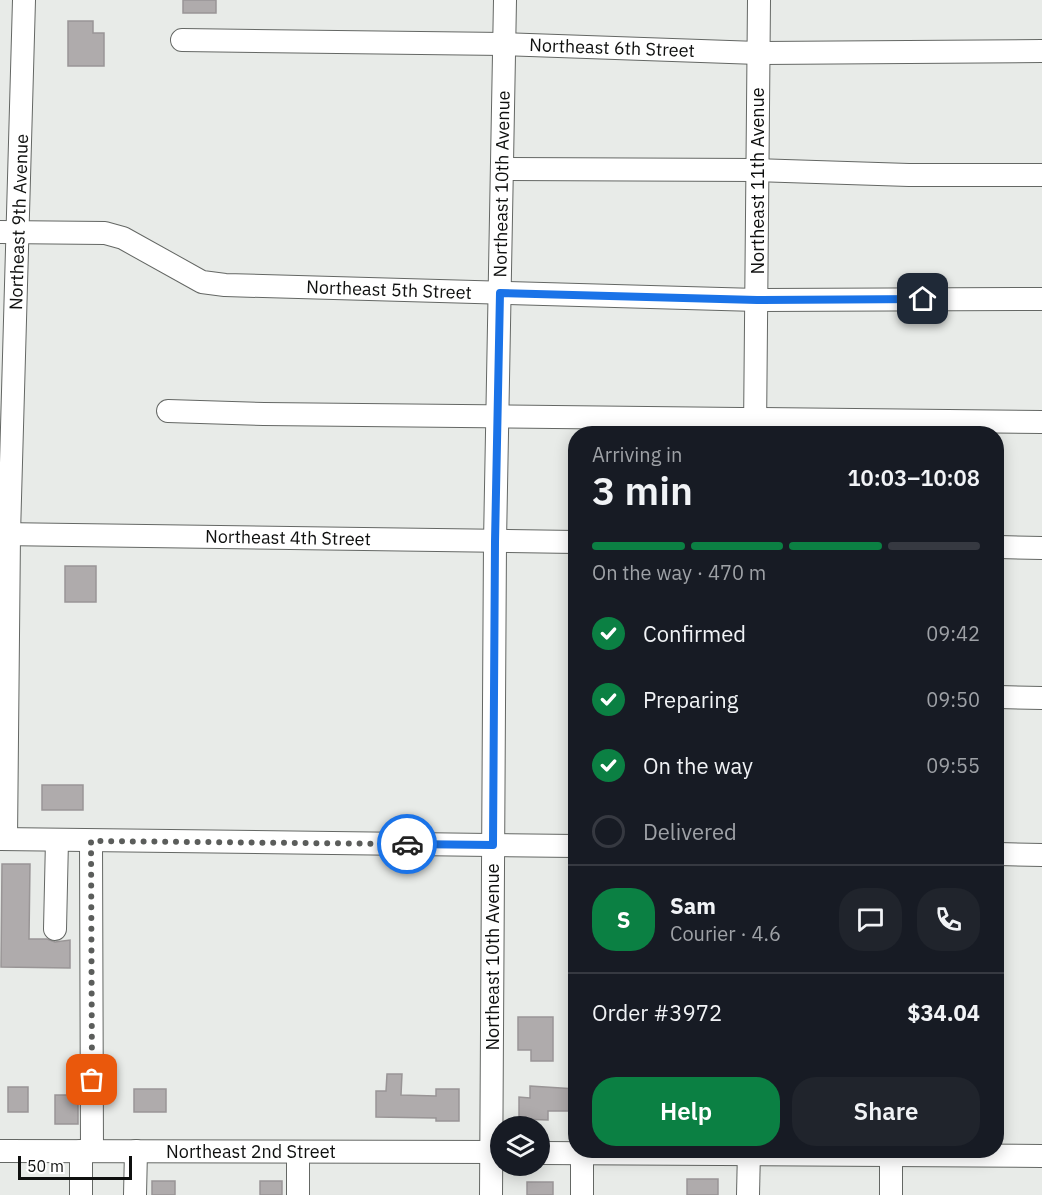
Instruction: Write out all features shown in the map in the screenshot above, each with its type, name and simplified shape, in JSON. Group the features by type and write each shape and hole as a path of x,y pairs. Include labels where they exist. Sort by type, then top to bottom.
{"street":[{"name":"Northeast 9th Avenue","path":"3,839 9,232 24,0"},
{"name":"Northeast 10th Avenue","path":"497,1116 493,845 495,542 505,0"},
{"name":"Northeast 11th Avenue","path":"755,426 759,0"},
{"name":"Northeast 6th Street","path":"182,40 504,44 758,53 1042,51"},
{"path":"502,169 758,170 909,175 1042,175"},
{"name":"Northeast 5th Street","path":"9,232 105,233 123,237 202,282 225,285 757,300 1042,299"},
{"path":"168,411 498,417 755,426 1042,422"},
{"name":"Northeast 4th Street","path":"5,534 568,542"},
{"path":"1004,547 1042,548"},
{"path":"1004,697 1042,698"},
{"path":"3,839 568,846"},
{"path":"55,929 57,840"},
{"path":"81,1195 87,1151 91,841"},
{"path":"1004,854 1042,855"},
{"name":"Northeast 2nd Street","path":"0,1151 490,1152"},
{"path":"135,1195 136,1151"},
{"path":"298,1152 298,1195"},
{"path":"550,1153 568,1153"},
{"path":"1004,1156 1042,1156"},
{"path":"582,1158 582,1195"},
{"path":"748,1195 749,1158"},
{"path":"891,1158 891,1195"},
{"name":"Northeast 10th Avenue","path":"491,1195 494,1176"}],"building":[{"path":"183,0 216,0 216,13 183,13"},
{"path":"68,21 93,21 93,33 104,33 104,66 68,66"},
{"path":"65,566 96,566 96,602 65,602"},
{"path":"42,785 83,785 83,810 42,810"},
{"path":"2,864 30,864 29,939 47,939 55,942 70,940 70,968 1,967"},
{"path":"518,1017 553,1017 553,1061 531,1061 531,1050 518,1050"},
{"path":"387,1074 402,1074 401,1095 436,1096 436,1089 459,1089 459,1121 436,1121 436,1118 376,1117 376,1091 386,1091"},
{"path":"530,1086 568,1088 568,1111 548,1111 548,1116 519,1116 519,1097 530,1098"},
{"path":"8,1087 28,1087 28,1112 8,1112"},
{"path":"134,1089 166,1089 166,1112 134,1112"},
{"path":"55,1095 78,1095 78,1124 55,1124"},
{"path":"687,1179 718,1179 718,1195 687,1195"},
{"path":"152,1181 175,1181 175,1195 152,1195"},
{"path":"260,1181 282,1181 282,1195 260,1195"},
{"path":"527,1182 553,1182 553,1195 527,1195"}],"way so far":[{"path":"92,1080 91,841 407,844"}],"route":[{"path":"407,844 493,845 495,542 500,293 757,300 923,299"}]}
